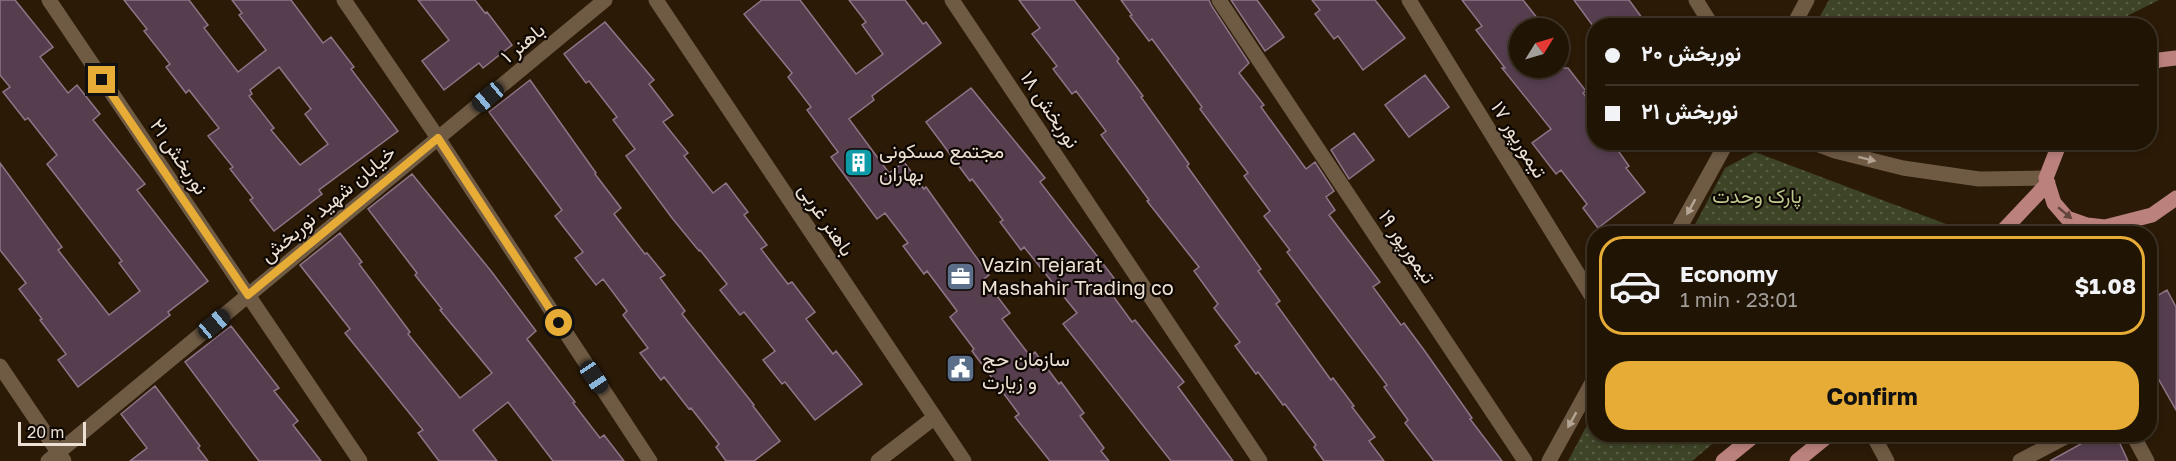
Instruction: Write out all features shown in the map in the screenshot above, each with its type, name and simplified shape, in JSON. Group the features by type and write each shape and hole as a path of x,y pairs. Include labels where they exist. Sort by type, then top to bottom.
{"main road":[{"path":"2157,60 2176,51"},
{"path":"2157,61 2176,58"},
{"path":"2007,226 2047,181 2057,150"},
{"path":"2047,181 2054,203 2067,218 2096,226"},
{"path":"2120,226 2152,215 2176,198"},
{"path":"2110,226 2127,223"},
{"path":"1723,461 1746,442"},
{"path":"1797,461 1820,442"}],"street":[{"name":"نوربخش ۲۱","path":"49,0 360,461"},
{"path":"344,0 438,138 650,461"},
{"name":"باهنر ۱","path":"438,138 605,0"},
{"name":"باهنر غربی","path":"656,0 964,461"},
{"name":"نوربخش ۱۸","path":"952,0 1260,461"},
{"name":"تیمورپور ۱۹","path":"1219,0 1525,461"},
{"name":"تیمورپور ۱۷","path":"1409,0 1587,289"},
{"path":"1696,0 1707,18"},
{"path":"1798,18 1808,0"},
{"name":"خیابان شهید نوربخش","path":"57,458 248,295 438,138"},
{"path":"1680,226 1723,150"},
{"path":"1832,150 1903,168 1980,179 2047,181"},
{"path":"0,366 57,458"},
{"path":"1549,461 1587,392"},
{"path":"878,461 935,417"},
{"path":"1877,442 1887,461"},
{"path":"2020,461 2056,442"},
{"path":"2137,442 2147,461"}],"green space":[{"path":"1829,0 2159,0 2123,18 1819,18"},
{"name":"پارک وحدت","path":"1755,152 1951,226 1694,226 1725,168"},
{"path":"1587,425 1587,442 1715,442 1692,461 1568,461"}],"building":[{"path":"0,0 15,0 53,47 40,57 68,93 77,85 100,114 93,120 145,184 137,190 208,281 168,312 170,315 78,387 58,360 66,354 19,289 26,283 0,250 0,163 62,247 58,250 109,315 140,291 119,263 122,261 47,164 57,155 28,118 25,120 3,92 10,87 0,75"},
{"path":"124,0 189,0 208,25 204,28 238,72 266,50 239,15 242,13 232,0 291,0 323,43 331,37 354,67 351,69 398,131 319,190 322,194 274,231 250,200 253,198 230,169 233,167 208,136 219,128 189,90 186,93 166,67 170,64 144,31 147,29","holes":["279,67 311,109 305,114 328,144 300,165 271,130 274,128 249,96 252,94 250,90"]},
{"path":"418,0 475,0 512,45 483,68 479,63 444,90 422,61 449,40"},
{"path":"762,0 800,0 856,74 883,54 862,25 866,22 849,0 905,0 923,24 926,22 941,43 872,96 874,100 849,119 889,173 904,162 924,189 926,187 989,275 984,279 1010,313 1002,319 1030,356 1035,352 1059,384 1061,382 1084,413 1080,416 1104,448 1101,451 1109,461 1050,461 1015,417 1019,414 950,317 957,311 927,271 924,274 903,246 908,243 885,213 877,219 831,157 838,152 807,110 811,107 788,77 792,73 744,14"},
{"path":"1019,0 1074,0 1119,59 1117,61 1143,96 1141,97 1189,164 1187,166 1261,269 1258,271 1280,301 1276,304 1375,437 1369,441 1384,461 1324,461 1314,447 1316,445 1285,404 1283,405 1258,372 1256,374 1235,346 1240,342 1214,308 1218,304 1194,271 1199,267 1147,201 1149,200 1101,135 1106,131 1076,91 1072,94 1053,69 1057,66 1032,34 1040,28"},
{"path":"1121,0 1209,0 1249,63 1239,73 1264,105 1261,107 1306,169 1315,162 1334,191 1326,197 1335,210 1329,215 1380,282 1373,287 1401,325 1404,323 1502,461 1434,461 1405,423 1408,420 1384,387 1387,385 1287,252 1290,250 1264,216 1270,211 1244,176 1248,173 1152,39 1149,41 1130,16 1132,15"},
{"path":"1231,0 1257,0 1284,37 1265,51"},
{"path":"1312,0 1375,0 1405,38 1363,70 1338,36 1334,39 1315,14 1320,10"},
{"path":"1462,0 1523,0 1537,18 1509,18 1509,77 1476,30 1482,26"},
{"path":"1574,0 1629,0 1642,18 1587,18"},
{"path":"605,22 654,80 649,84 673,115 663,122 688,153 684,156 713,193 726,183 748,212 744,215 767,245 761,249 788,284 792,282 815,312 806,319 833,354 836,351 862,384 815,420 785,382 782,384 763,360 775,351 744,312 740,315 720,290 727,284 672,218 626,156 635,149 613,120 617,117 589,81 586,83 564,54"},
{"path":"1569,69 1586,91 1583,93 1587,98 1587,150 1618,150 1629,166 1626,168 1645,192 1601,226 1596,226 1583,208 1587,204 1561,170 1556,174 1532,143 1551,129 1510,78 1569,78"},
{"path":"1425,75 1449,107 1409,137 1385,105"},
{"path":"530,80 621,208 614,214 645,254 647,253 665,275 660,278 685,311 682,314 780,441 754,461 726,461 716,447 719,444 691,408 689,409 664,377 661,380 640,353 648,348 623,315 627,311 603,279 596,285 575,258 583,252 555,216 562,210 489,112"},
{"path":"971,88 1045,178 1040,182 1114,278 1105,285 1132,322 1135,320 1184,382 1178,387 1233,461 1171,461 1063,324 1077,313 1024,247 1021,250 1000,222 1003,220 972,179 970,181 926,122"},
{"path":"1354,133 1374,160 1349,179 1331,150"},
{"path":"412,174 491,271 536,331 527,339 575,402 573,403 600,438 604,435 624,461 553,461 508,402 473,430 497,461 439,461 418,433 423,430 345,333 350,329 300,265 340,233 362,262 359,264 410,332 408,334 460,398 492,373 440,310 442,309 415,275 417,273 368,209"},
{"path":"2167,290 2176,307 2176,410 2157,376 2157,296"},
{"path":"231,326 279,388 274,391 298,421 293,425 321,461 259,461 185,362"},
{"path":"155,386 200,446 198,448 208,461 130,461 147,448 121,414"},
{"path":"2084,442 2119,442 2128,461 2050,461"}],"place":[{"name":"مجتمع مسکونی بهاران","path":"858,162"},
{"name":"Vazin Tejarat Mashahir Trading co","path":"960,276"},
{"name":"سازمان حج و زیارت","path":"961,369"}],"route":[{"path":"102,80 248,295 438,138 559,323"}]}
